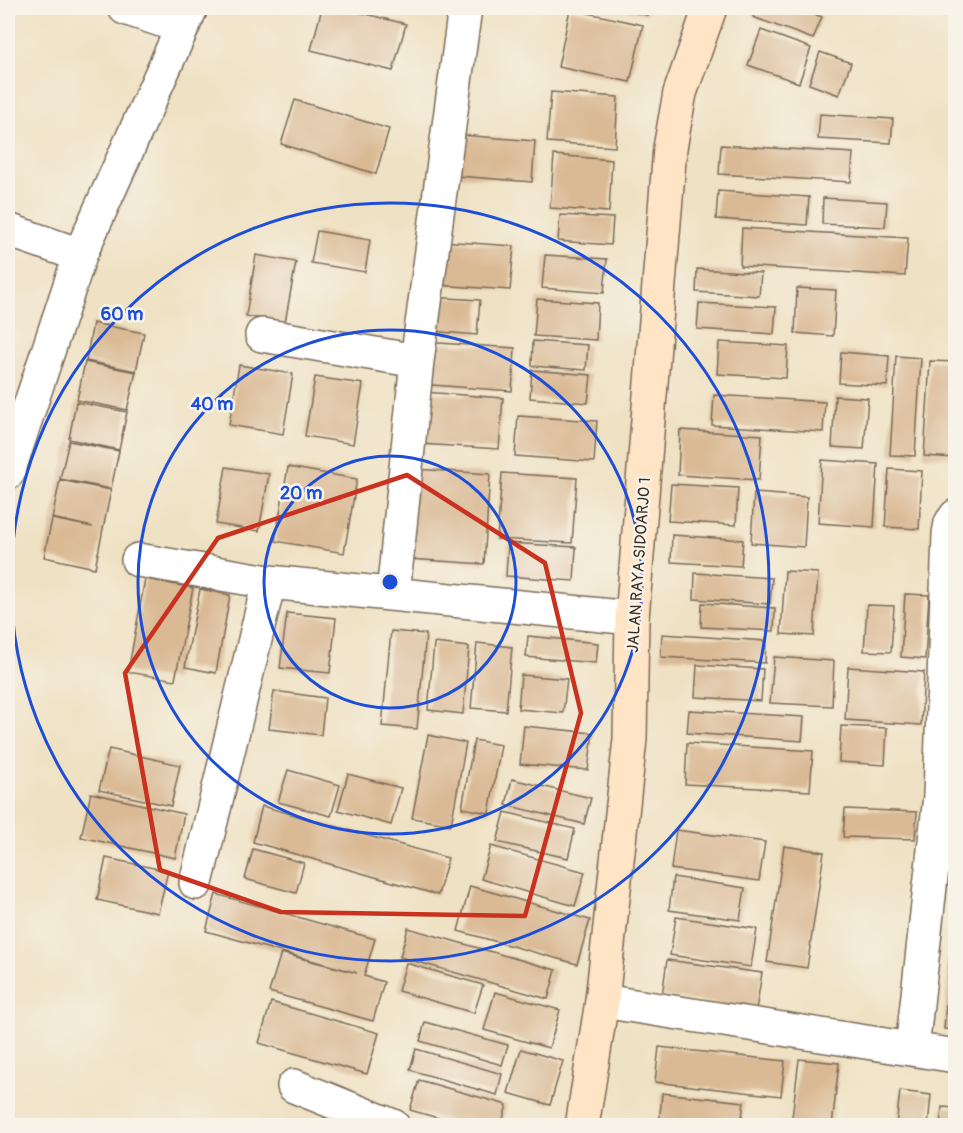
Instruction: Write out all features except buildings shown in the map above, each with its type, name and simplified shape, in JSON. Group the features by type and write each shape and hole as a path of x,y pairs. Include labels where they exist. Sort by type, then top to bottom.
{"street":[{"path":"8,472 80,255 186,17 125,8"},
{"path":"393,594 417,361 465,8"},
{"name":"JALAN RAYA SIDOARJO 1","path":"582,1125 602,1001 630,739 632,618 670,148 680,93 710,8"},
{"path":"8,230 80,255"},
{"path":"262,335 417,361"},
{"path":"912,1049 940,796 949,534 951,523 956,516"},
{"path":"138,560 269,582 632,618"},
{"path":"196,883 269,582"},
{"path":"602,1001 956,1056"},
{"path":"294,1086 393,1125"}],"highlighted area":[{"path":"407,475 545,563 581,713 525,916 281,912 160,870 125,673 218,538"}]}
